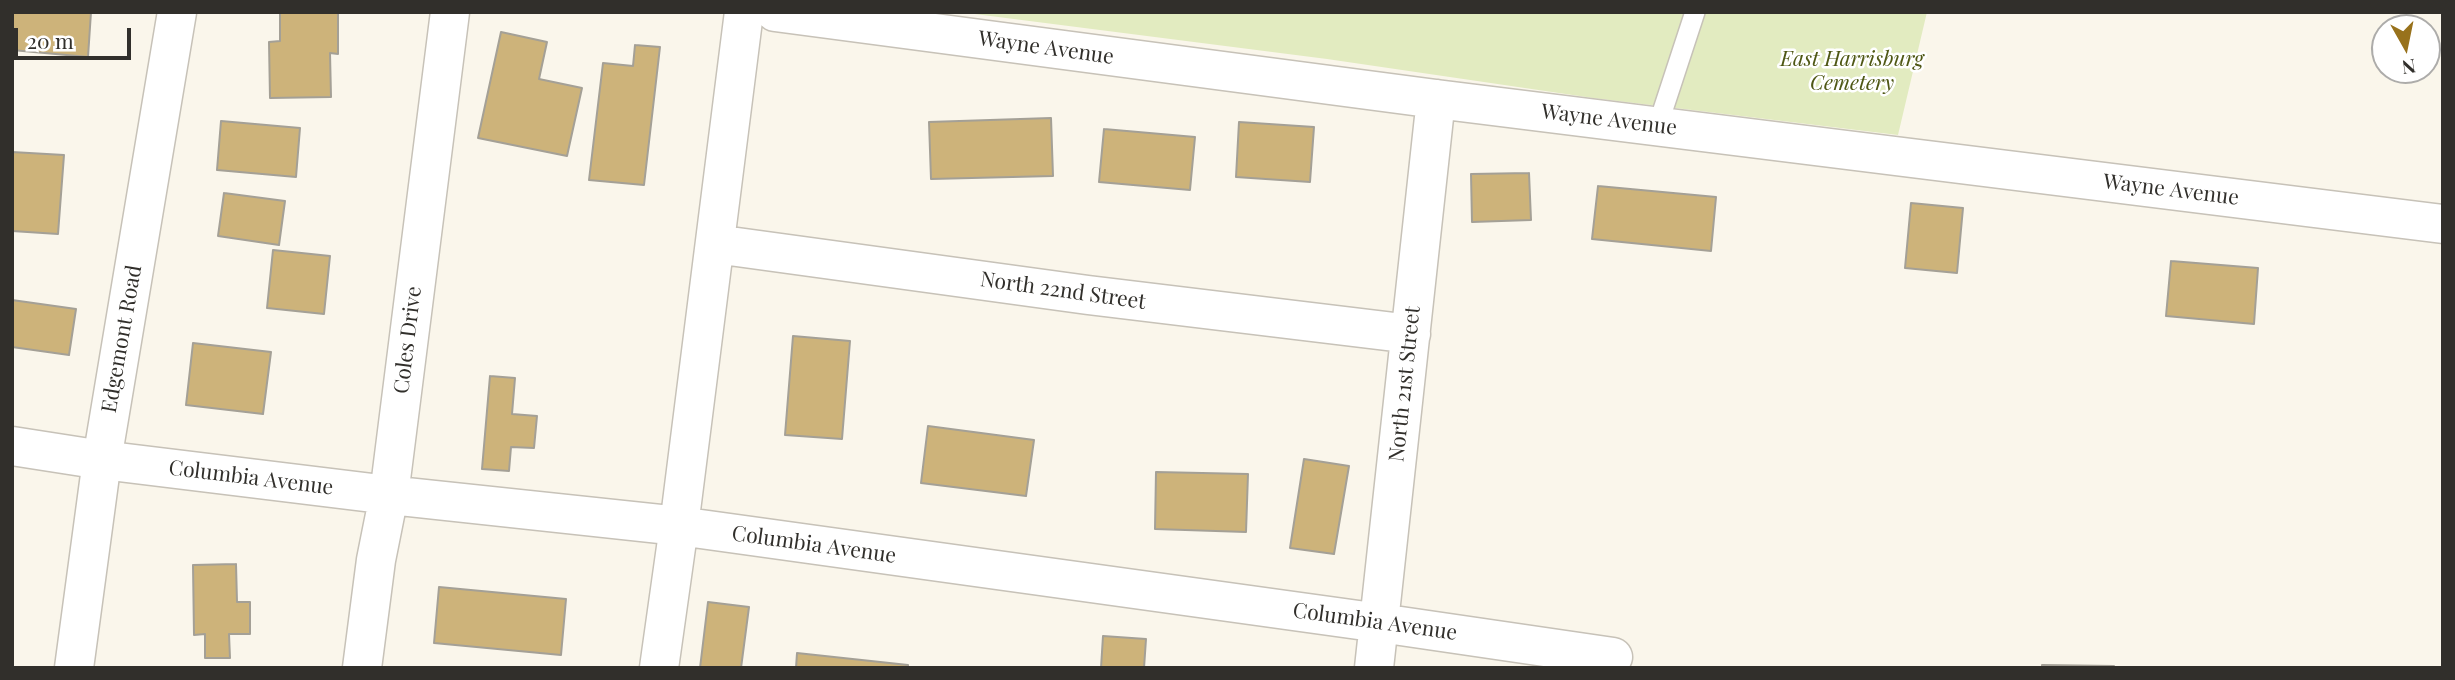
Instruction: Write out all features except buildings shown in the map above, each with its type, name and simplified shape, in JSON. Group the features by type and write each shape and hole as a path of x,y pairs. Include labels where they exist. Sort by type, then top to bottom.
{"street":[{"name":"Edgemont Road","path":"74,668 102,460 177,12"},
{"name":"Coles Drive","path":"362,668 376,560 389,495 450,12"},
{"path":"659,668 680,526 744,12"},
{"name":"Wayne Avenue","path":"775,12 1436,99 2443,224"},
{"name":"North 21st Street","path":"1374,668 1436,99"},
{"name":"North 22nd Street","path":"715,244 1074,293 1411,334"},
{"name":"Columbia Avenue","path":"12,446 102,460 389,495 680,526 1613,657"}],"lane":[{"path":"1658,125 1695,12"}],"green space":[{"name":"East Harrisburg Cemetery","path":"959,12 1927,12 1898,135 1593,98 1327,59"}]}
